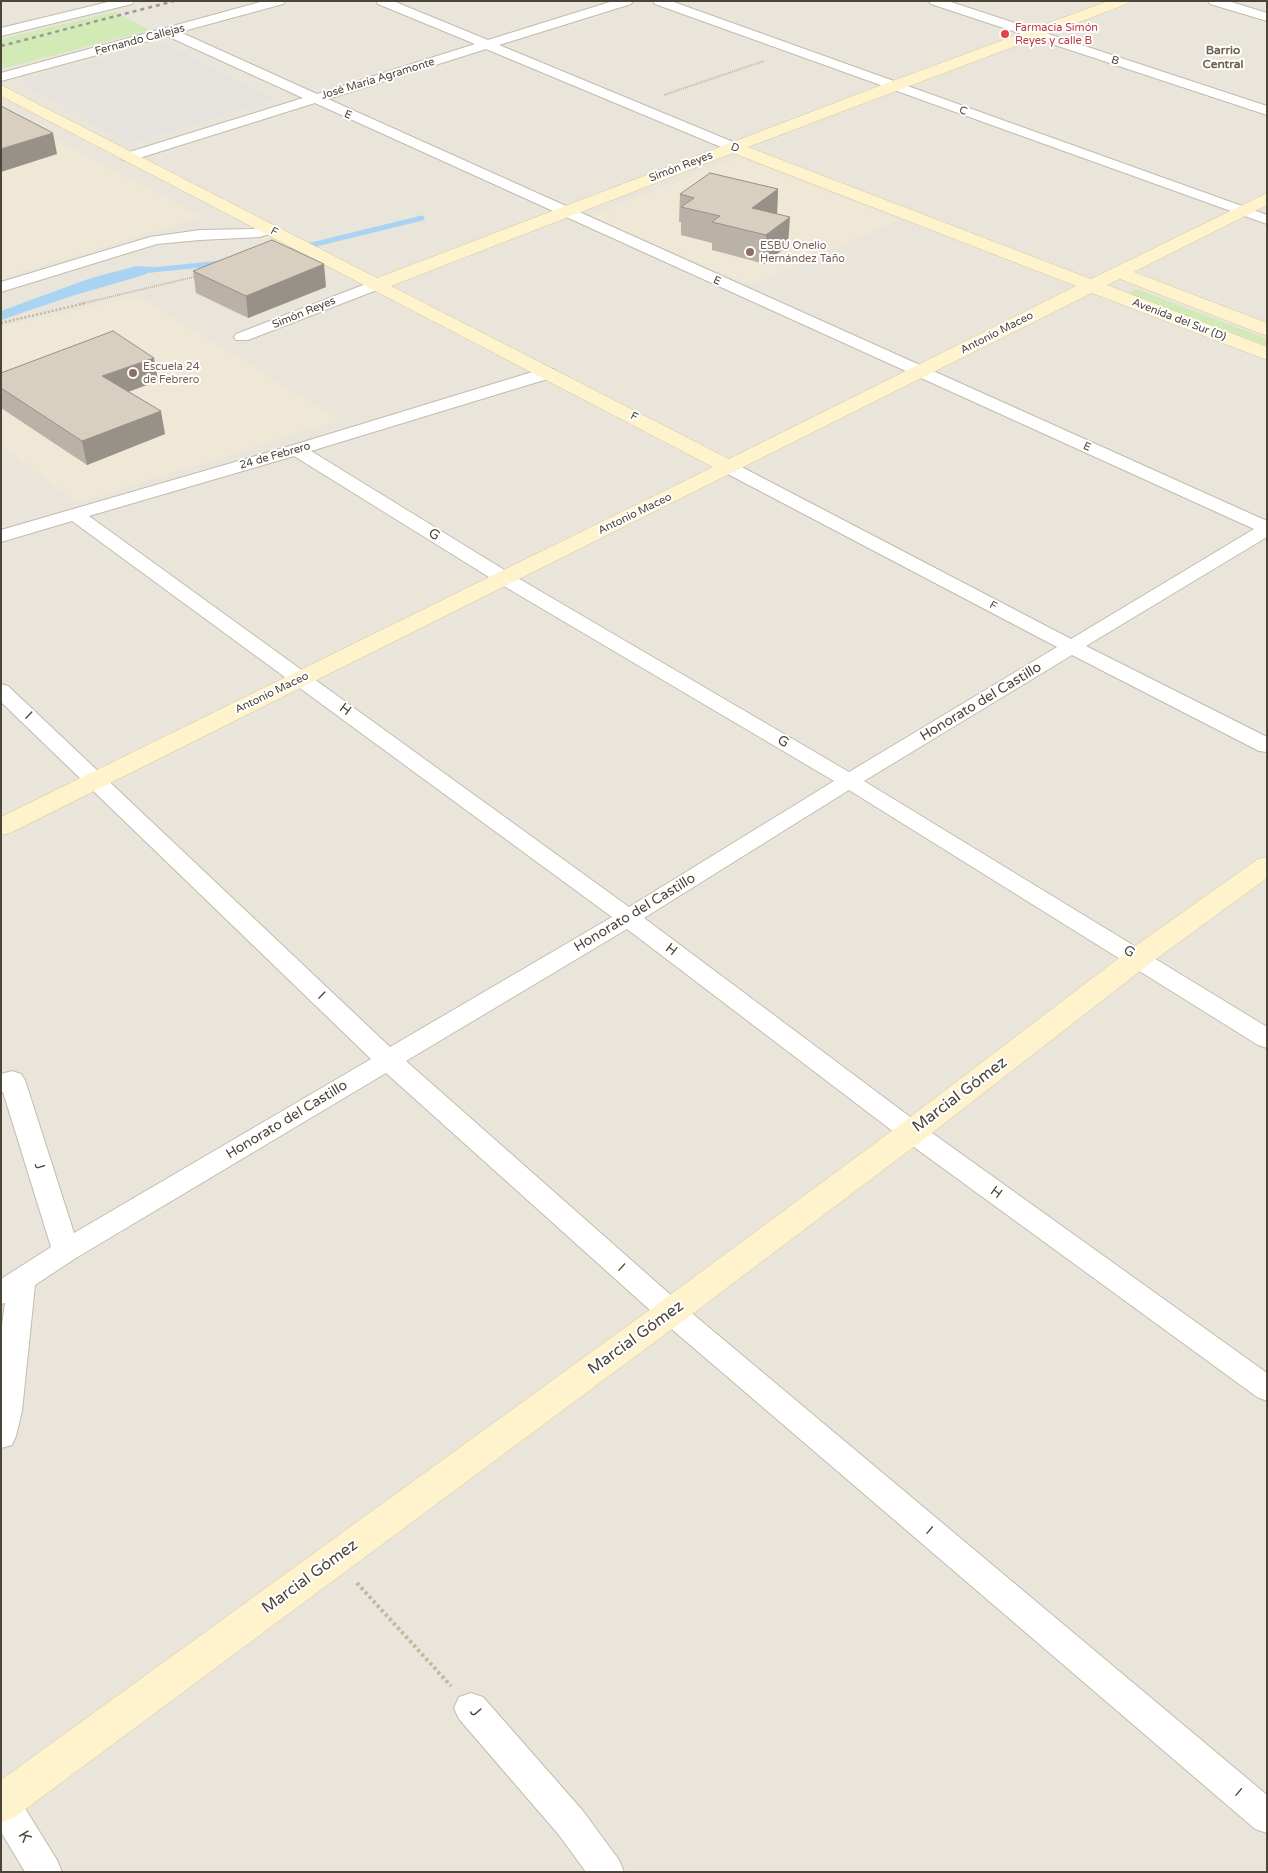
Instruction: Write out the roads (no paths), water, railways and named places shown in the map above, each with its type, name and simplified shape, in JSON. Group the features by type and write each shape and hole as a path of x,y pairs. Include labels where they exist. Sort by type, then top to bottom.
{"street":[{"path":"1,32 128,1"},
{"name":"Fernando Callejas","path":"1,77 279,1"},
{"name":"D","path":"382,1 733,147 1091,286"},
{"name":"José María Agramonte","path":"128,157 627,1"},
{"name":"C","path":"659,1 1267,220"},
{"name":"B","path":"935,1 1267,111"},
{"name":"Simón Reyes","path":"242,337 892,86 1122,1"},
{"path":"1214,1 1267,17"},
{"name":"E","path":"169,32 1267,529"},
{"name":"F","path":"1,90 1072,647 1267,746"},
{"name":"Antonio Maceo","path":"1,827 1267,198"},
{"path":"1,287 156,240 200,235 274,232"},
{"name":"Avenida del Sur (D)","path":"1118,272 1267,330"},
{"name":"Avenida del Sur (D)","path":"1091,286 1267,354"},
{"name":"24 de Febrero","path":"1,536 296,450 548,373"},
{"name":"G","path":"296,450 504,578 849,781 1267,1039"},
{"name":"H","path":"74,514 302,678 628,918 912,1132 1267,1388"},
{"name":"Honorato del Castillo","path":"11,1287 66,1251 628,918 849,781 1267,529"},
{"name":"I","path":"1,690 388,1060 671,1312 1267,1817"},
{"name":"Marcial Gómez","path":"2,1803 671,1312 912,1132 1138,958 1264,870"},
{"name":"J","path":"6,1082 66,1251"},
{"path":"1,1436 7,1411 11,1287"},
{"name":"J","path":"471,1708 571,1823 607,1872"},
{"name":"K","path":"2,1803 45,1872"}],"water":[{"path":"137,266 152,267 151,271 144,275 72,296 1,320 1,311 91,278"}],"waterway":[{"path":"283,252 422,218"},
{"path":"142,271 221,263"}],"railway":[{"path":"1,46 174,1"}],"place":[{"name":"Farmacia Simón Reyes y calle B","path":"1005,34"},
{"name":"ESBU Onelio Hernández Taño","path":"750,252"},
{"name":"Escuela 24 de Febrero","path":"133,373"}],"district":[{"name":"Barrio Central","path":"1223,58"}]}
